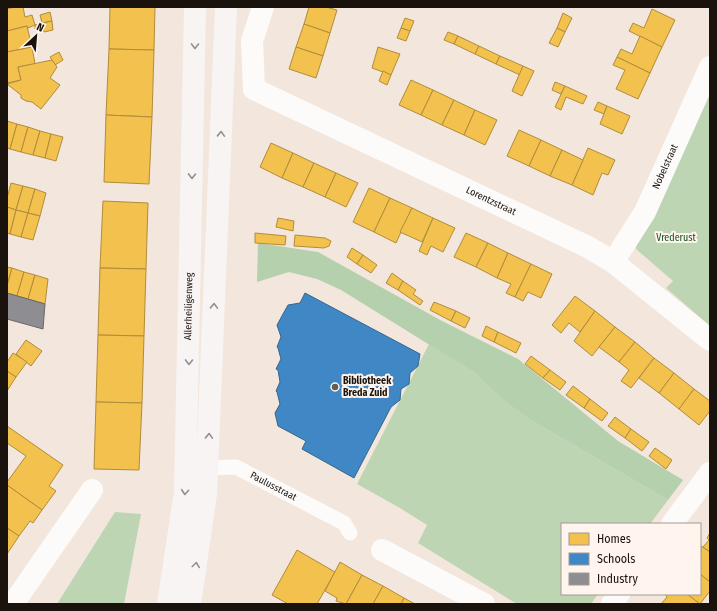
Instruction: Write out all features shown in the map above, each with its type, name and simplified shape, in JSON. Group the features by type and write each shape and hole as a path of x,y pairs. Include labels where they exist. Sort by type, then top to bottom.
{"main road":[{"name":"Allerheiligenweg","path":"190,604 206,494 197,468 195,7"},
{"name":"Allerheiligenweg","path":"168,604 185,492 197,468 226,7"}],"street":[{"name":"Lorentzstraat","path":"263,7 252,41 254,89 588,247 613,262 710,340"},
{"name":"Nobelstraat","path":"613,262 645,212 710,68"},
{"path":"673,523 710,474"},
{"path":"12,604 92,490"},
{"path":"382,550 484,604"},
{"path":"612,604 618,595"}],"lane":[{"name":"Paulusstraat","path":"197,468 236,467 344,523 350,533"}],"green space":[{"name":"Vrederust","path":"710,87 710,326 666,288 673,281 636,249 636,246"},
{"path":"258,243 318,252 442,321 518,359 618,441 683,480 668,500 529,419 503,400 475,373 341,290 317,279 289,272 257,282"},
{"path":"429,344 475,373 503,400 529,419 668,500 651,523 561,523 561,595 597,595 591,604 517,604 418,543 427,525 357,484"},
{"path":"115,512 141,514 124,604 57,604"}],"building: Homes":[{"path":"23,7 25,17 32,15 35,25 28,28 27,26 7,31 7,9"},
{"path":"110,7 155,7 154,50 109,49"},
{"path":"309,7 326,7 337,10 330,33 304,24"},
{"path":"652,9 675,20 662,47 629,31 633,23 644,28"},
{"path":"50,12 52,21 42,23 40,15"},
{"path":"563,13 572,18 565,32 557,28"},
{"path":"405,18 414,21 410,31 401,28"},
{"path":"52,21 53,30 44,32 43,28 35,29 35,25"},
{"path":"304,24 330,33 323,56 296,47"},
{"path":"27,26 32,47 7,52 7,31"},
{"path":"401,28 410,31 406,41 397,38"},
{"path":"557,28 565,32 558,47 549,43"},
{"path":"448,32 458,36 454,44 444,40"},
{"path":"458,36 479,46 475,54 454,44"},
{"path":"640,36 662,47 650,73 617,57 621,49 632,54"},
{"path":"479,46 500,56 496,64 475,54"},
{"path":"32,47 35,64 18,67 21,80 7,83 7,52"},
{"path":"296,47 323,56 316,78 289,69"},
{"path":"378,47 400,54 391,75 372,68"},
{"path":"109,49 154,50 152,117 106,115"},
{"path":"59,52 63,60 55,65 50,57"},
{"path":"500,56 523,66 520,75 496,64"},
{"path":"617,57 650,73 638,99 616,89 625,70 613,65"},
{"path":"52,60 57,67 50,78 60,85 41,109 32,102 21,98 21,95 7,84 21,80 18,67"},
{"path":"523,66 534,71 522,96 512,91"},
{"path":"383,71 391,75 387,85 379,81"},
{"path":"411,80 433,90 421,115 399,105"},
{"path":"555,82 565,86 561,94 552,90"},
{"path":"565,86 587,96 583,104 566,97 561,110 555,107"},
{"path":"433,90 454,100 442,125 421,115"},
{"path":"454,100 475,110 464,135 442,125"},
{"path":"598,102 607,106 604,114 594,110"},
{"path":"607,106 630,116 622,134 600,124"},
{"path":"475,110 497,120 485,145 464,135"},
{"path":"106,115 152,117 149,184 104,182"},
{"path":"7,121 17,124 10,149 7,148"},
{"path":"17,124 28,127 21,152 10,149"},
{"path":"28,127 40,131 33,155 21,152"},
{"path":"519,130 541,140 529,166 507,156"},
{"path":"40,131 51,134 45,158 33,155"},
{"path":"51,134 63,137 56,161 45,158"},
{"path":"541,140 562,150 550,176 529,166"},
{"path":"271,143 293,153 282,178 260,167"},
{"path":"588,148 615,160 608,175 602,173 593,195 572,185"},
{"path":"562,150 583,160 572,185 550,176"},
{"path":"293,153 314,163 303,187 282,178"},
{"path":"314,163 336,173 325,197 303,187"},
{"path":"336,173 358,183 346,207 325,197"},
{"path":"11,183 23,186 16,210 7,207 7,198"},
{"path":"23,186 35,189 28,213 16,210"},
{"path":"369,188 390,198 374,232 353,222"},
{"path":"35,189 46,193 40,216 28,213"},
{"path":"390,198 412,208 396,243 374,232"},
{"path":"103,201 148,203 146,269 100,268"},
{"path":"7,207 16,210 10,234 7,233"},
{"path":"412,208 433,218 422,242 400,232"},
{"path":"16,210 28,213 21,237 10,234"},
{"path":"28,213 40,216 33,240 21,237"},
{"path":"278,218 294,221 293,231 276,227"},
{"path":"433,218 455,228 443,252 431,246 427,255 419,251"},
{"path":"255,233 286,236 285,245 255,243"},
{"path":"466,233 488,243 476,267 454,257"},
{"path":"295,235 325,238 331,241 329,246 324,248 294,246"},
{"path":"488,243 508,253 497,278 476,267"},
{"path":"352,248 363,255 357,264 347,257"},
{"path":"508,253 531,264 515,297 506,293 511,284 497,278"},
{"path":"363,255 377,265 371,273 357,264"},
{"path":"531,264 552,274 541,298 528,292 523,301 515,297"},
{"path":"7,267 12,268 7,286"},
{"path":"12,268 24,272 17,296 7,293 7,286"},
{"path":"100,268 146,269 144,336 98,335"},
{"path":"24,272 35,275 28,299 17,296"},
{"path":"392,273 403,281 398,290 386,283"},
{"path":"35,275 48,279 45,304 28,299"},
{"path":"403,281 416,290 413,294 423,301 420,305 398,290"},
{"path":"575,296 595,311 580,332 569,323 561,333 552,325"},
{"path":"434,302 456,311 451,321 430,310"},
{"path":"456,311 470,318 465,328 451,321"},
{"path":"595,311 615,327 592,356 574,341"},
{"path":"486,326 498,332 494,342 482,336"},
{"path":"615,327 635,342 619,362 599,347"},
{"path":"498,332 521,343 516,353 494,342"},
{"path":"98,335 144,336 142,403 96,402"},
{"path":"26,340 42,351 31,366 16,354"},
{"path":"635,342 654,358 631,388 621,381 629,370 619,362"},
{"path":"13,353 27,362 16,377 7,371 7,362"},
{"path":"531,356 550,370 543,378 525,364"},
{"path":"654,358 674,373 659,393 639,378"},
{"path":"550,370 566,382 560,390 543,378"},
{"path":"7,371 16,377 7,391"},
{"path":"674,373 694,389 679,409 659,393"},
{"path":"573,386 590,399 584,408 566,395"},
{"path":"694,389 710,401 710,411 699,425 679,409"},
{"path":"590,399 608,413 602,421 584,408"},
{"path":"96,402 142,403 139,470 94,469"},
{"path":"615,417 631,429 625,438 608,426"},
{"path":"7,426 63,465 49,486 56,491 42,510 7,485 7,482 26,456 7,443"},
{"path":"631,429 649,442 642,451 625,438"},
{"path":"655,448 672,460 666,469 649,456"},
{"path":"7,485 42,510 33,523 30,521 19,536 7,528"},
{"path":"7,528 19,536 7,554"},
{"path":"710,533 710,552 703,547 709,540 707,538"},
{"path":"701,546 710,552 710,582 701,575"},
{"path":"297,550 335,572 317,604 288,604 272,595"},
{"path":"340,562 362,575 346,604 336,601 337,598 325,591"},
{"path":"362,575 383,586 373,604 346,604"},
{"path":"701,575 710,582 710,591 700,604 688,595 701,595"},
{"path":"383,586 404,598 401,604 373,604"},
{"path":"666,595 688,595 700,604 661,604 667,597"},
{"path":"404,598 415,604 401,604"}],"building: Schools":[{"path":"305,293 420,354 418,366 410,373 409,384 401,389 400,400 391,407 354,478 302,449 306,441 278,426 275,413 280,404 276,391 280,382 278,370 276,369 281,359 277,347 281,337 277,325 288,305 300,303"}],"building: Industry":[{"path":"7,293 45,304 43,329 7,319"}],"place":[{"name":"Bibliotheek Breda Zuid","path":"335,387"}]}
